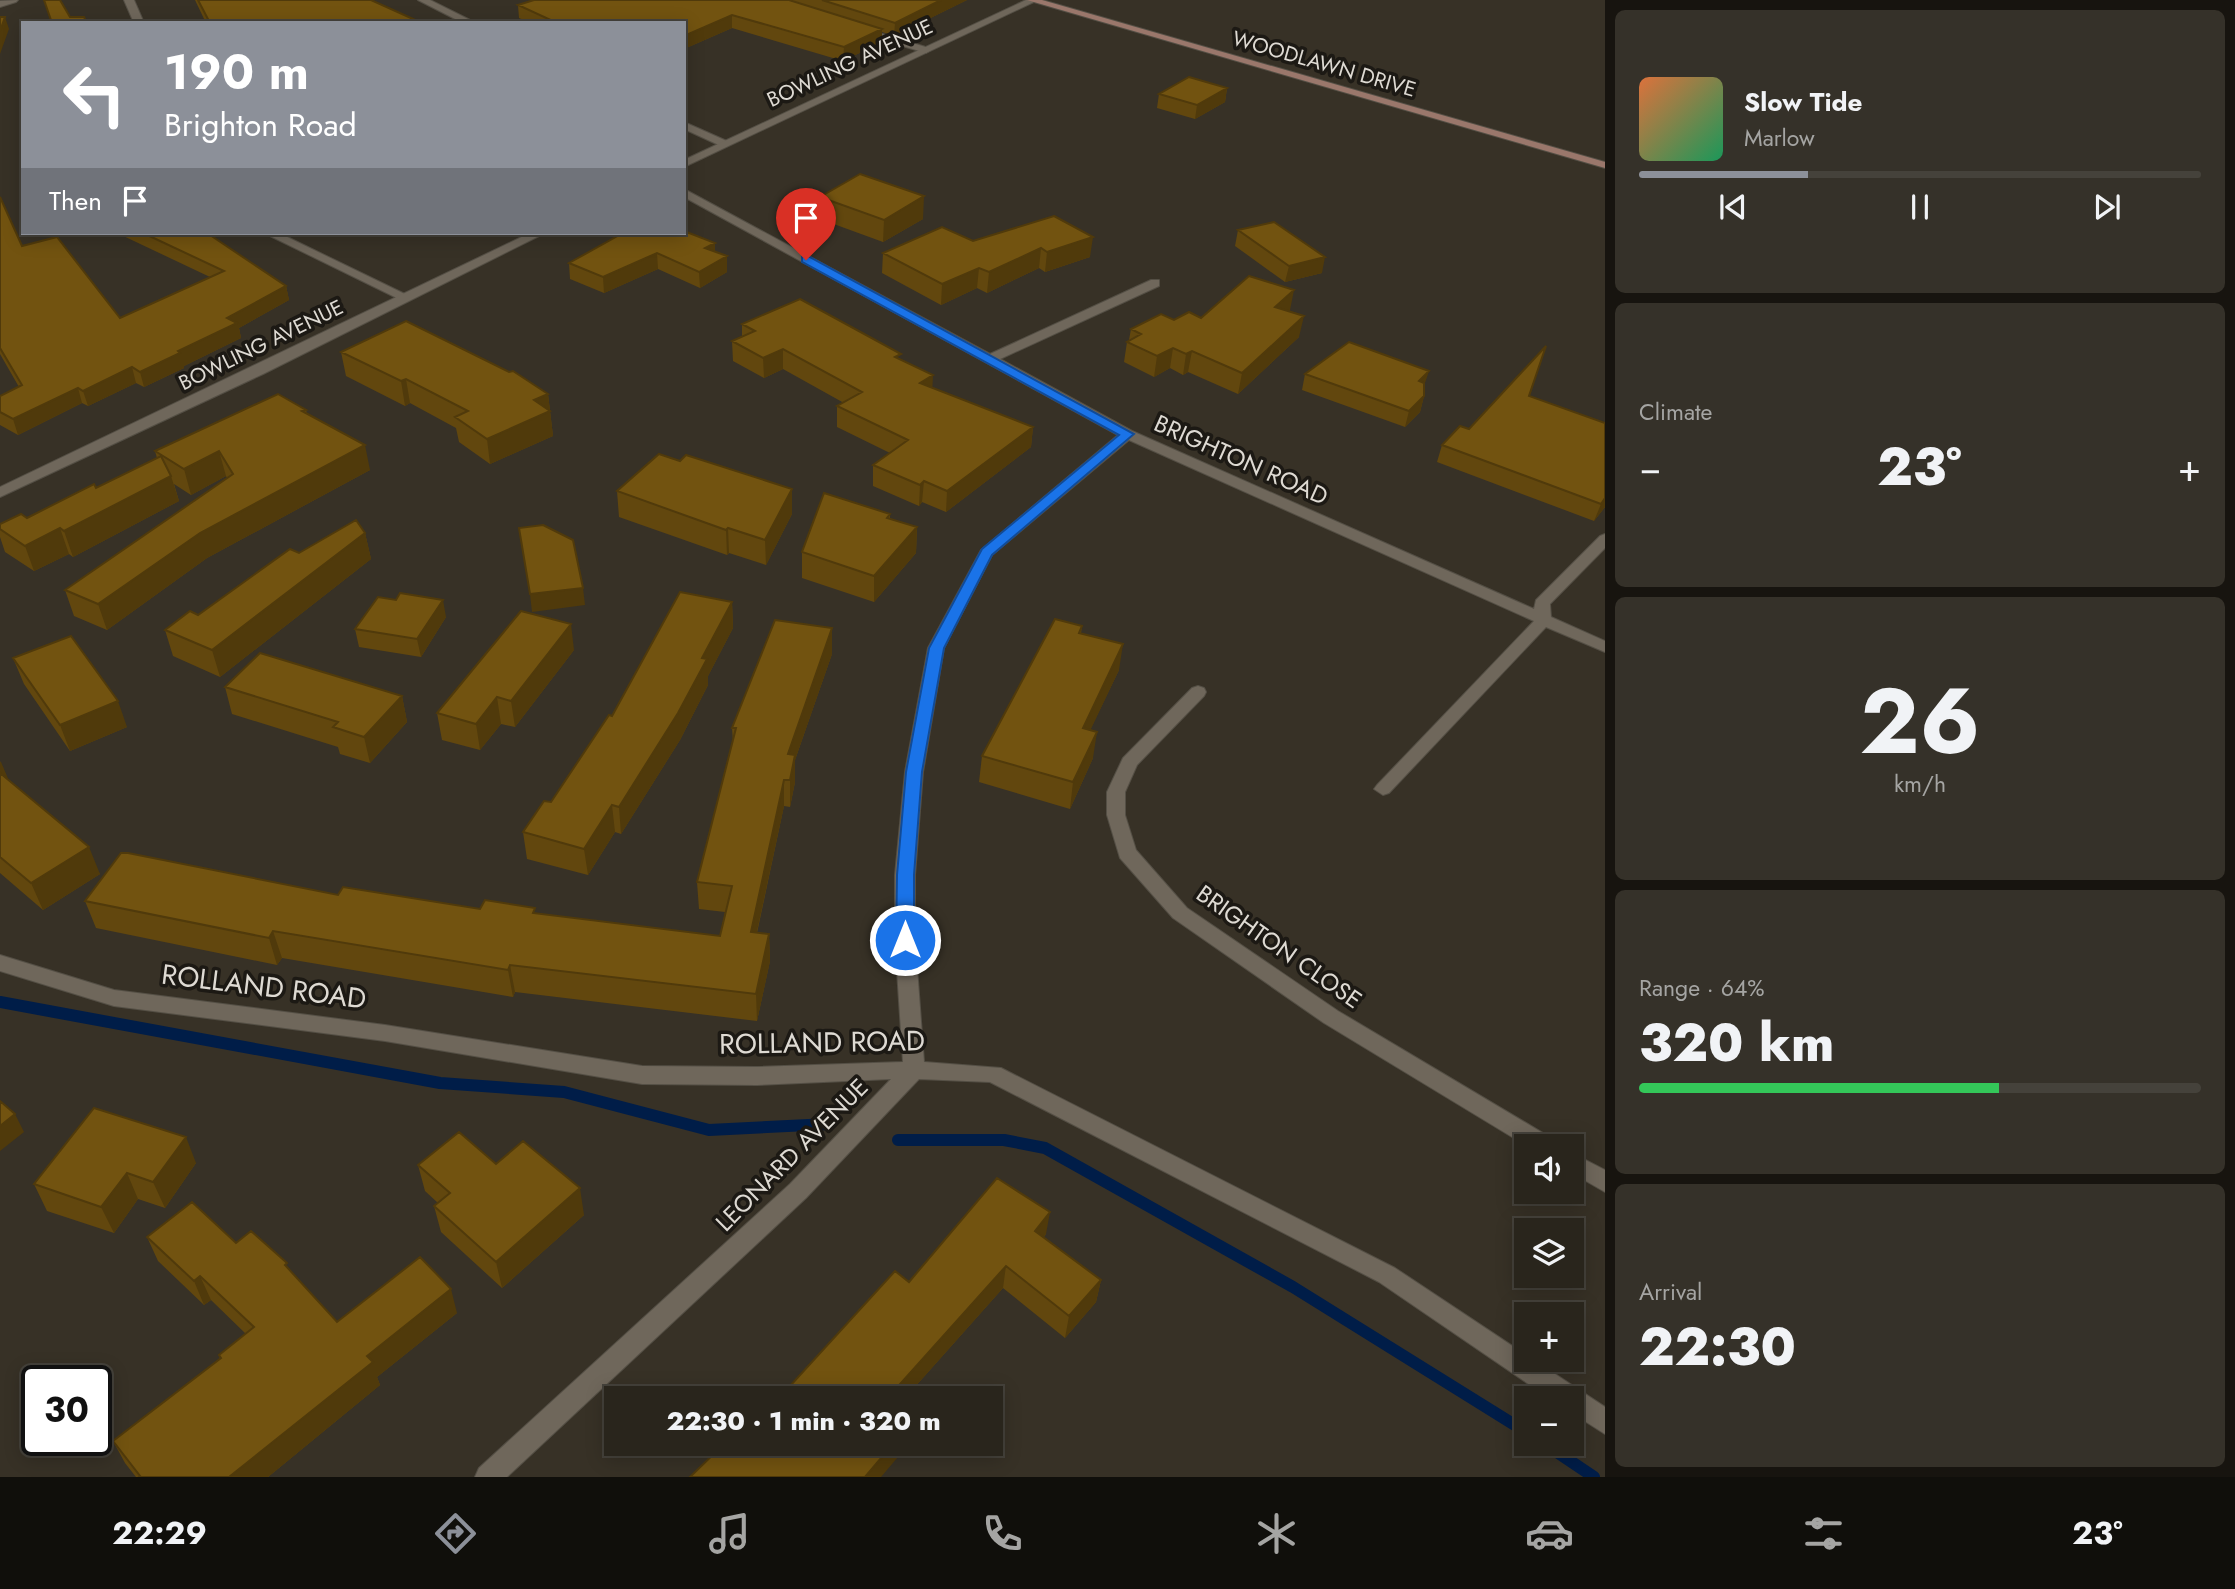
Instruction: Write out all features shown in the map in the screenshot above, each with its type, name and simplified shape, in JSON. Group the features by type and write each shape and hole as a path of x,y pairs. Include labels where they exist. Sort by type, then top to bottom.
{"main road":[{"name":"WOODLAWN DRIVE","path":"1032,0 1605,165"}],"street":[{"path":"0,4 13,0"},
{"path":"129,0 138,21"},
{"path":"424,0 467,21"},
{"name":"BOWLING AVENUE","path":"686,163 1032,0"},
{"path":"843,25 926,50"},
{"path":"686,126 725,144"},
{"name":"BRIGHTON ROAD","path":"686,193 987,360 1127,434 1605,647"},
{"path":"274,235 407,298"},
{"name":"BOWLING AVENUE","path":"0,493 535,235"},
{"path":"987,360 1155,283"},
{"path":"914,1070 905,940 905,875 914,772 936,648 986,552 1127,434"},
{"path":"1383,789 1543,621 1542,603 1605,539"},
{"name":"BRIGHTON CLOSE","path":"1198,692 1129,762 1116,792 1116,815 1127,853 1180,913 1331,1017 1525,1134"},
{"name":"ROLLAND ROAD","path":"0,963 114,998 385,1033 642,1074 757,1076 914,1070 993,1074 1387,1275 1552,1386"},
{"name":"LEONARD AVENUE","path":"488,1477 798,1191 914,1070"},
{"path":"1584,1169 1605,1182"},
{"name":"ROLLAND ROAD","path":"1584,1408 1605,1422"}],"building":[{"path":"44,0 60,0 70,17 84,17 86,21 51,21"},
{"path":"198,0 371,0 418,21 209,21"},
{"path":"534,0 789,0 882,29 844,47 732,15 686,35 686,21 553,21 518,5"},
{"path":"822,0 941,0 895,23"},
{"path":"0,17 5,17 0,31"},
{"path":"1189,77 1227,88 1197,105 1159,94"},
{"path":"860,174 924,196 884,220 820,197"},
{"path":"0,197 22,246 57,237 120,318 224,271 147,235 210,235 286,286 227,318 237,323 178,351 180,353 140,372 132,367 83,391 78,388 13,419 0,412 0,396 22,385 0,348"},
{"path":"1054,216 1093,237 1047,252 1041,248 989,272 979,268 942,284 883,253 942,227 973,241"},
{"path":"1274,222 1325,257 1289,266 1238,230"},
{"path":"686,232 715,243 705,248 727,256 699,272 657,253 603,277 569,263 619,235 686,235"},
{"path":"1249,276 1294,290 1275,307 1304,316 1242,373 1192,351 1186,354 1173,348 1157,356 1127,342 1141,334 1131,329 1161,314 1174,320 1189,312 1201,318"},
{"path":"800,299 901,354 895,357 933,375 920,383 1033,427 947,491 924,481 920,485 873,465 908,440 837,406 862,392 783,349 763,358 732,341 755,331 742,324"},
{"path":"406,321 509,372 513,371 548,394 534,400 550,411 487,439 455,417 468,411 406,379 401,381 341,352"},
{"path":"1349,342 1429,371 1419,381 1424,383 1424,396 1409,411 1305,374"},
{"path":"1546,346 1529,396 1605,423 1605,498 1601,504 1442,445 1460,426 1469,429"},
{"path":"278,394 306,410 302,411 365,445 200,533 98,604 65,590 233,474 219,451 184,469 155,451"},
{"path":"659,454 680,461 686,455 792,489 765,540 728,528 726,530 617,491"},
{"path":"161,456 171,476 64,531 60,528 25,546 0,529 0,524 21,514 27,518 94,484 96,488"},
{"path":"824,493 890,514 887,518 917,527 874,576 802,552"},
{"path":"356,520 365,533 212,650 165,630 190,611 198,615 290,549 299,553"},
{"path":"543,525 573,540 583,588 530,594 519,528"},
{"path":"680,592 732,602 702,658 707,659 678,713 619,807 612,805 584,849 523,832 544,801 551,802 609,715 612,716"},
{"path":"400,593 443,600 417,639 355,629 378,597 396,600"},
{"path":"521,611 571,624 511,701 497,697 476,724 437,713"},
{"path":"1055,619 1082,626 1079,633 1123,644 1083,728 1097,732 1073,782 982,756"},
{"path":"775,620 832,628 788,754 795,755 790,780 784,780 751,932 769,934 756,994 510,965 508,970 273,931 269,938 85,901 121,853 128,853 338,895 343,887 480,909 485,900 535,908 533,913 720,936 732,886 697,882 736,728 732,728"},
{"path":"71,636 118,701 60,725 13,658"},
{"path":"260,653 402,696 364,737 333,727 338,722 225,687"},
{"path":"0,773 89,847 31,883 0,857"},
{"path":"0,1101 15,1114 0,1126"},
{"path":"94,1108 186,1137 153,1182 127,1173 101,1207 34,1184"},
{"path":"459,1132 496,1164 523,1141 580,1188 496,1262 434,1206 450,1193 418,1165"},
{"path":"997,1178 1050,1212 1035,1231 1101,1280 1069,1316 1006,1266 898,1386 790,1386 895,1271 909,1282"},
{"path":"192,1202 236,1243 251,1231 287,1263 285,1265 337,1322 420,1257 451,1289 367,1356 373,1362 229,1477 139,1477 113,1441 221,1358 219,1355 254,1327 200,1276 194,1281 147,1237"},
{"path":"712,1456 883,1456 865,1477 690,1477"}],"waterway":[{"path":"0,1002 440,1083 564,1092 709,1130 829,1124"},
{"path":"898,1140 1004,1140 1045,1148 1293,1287 1514,1425"},
{"path":"1563,1456 1594,1477"}],"route":[{"path":"806,260 1127,434 986,552 936,648 914,772 905,875 905,940"}]}
